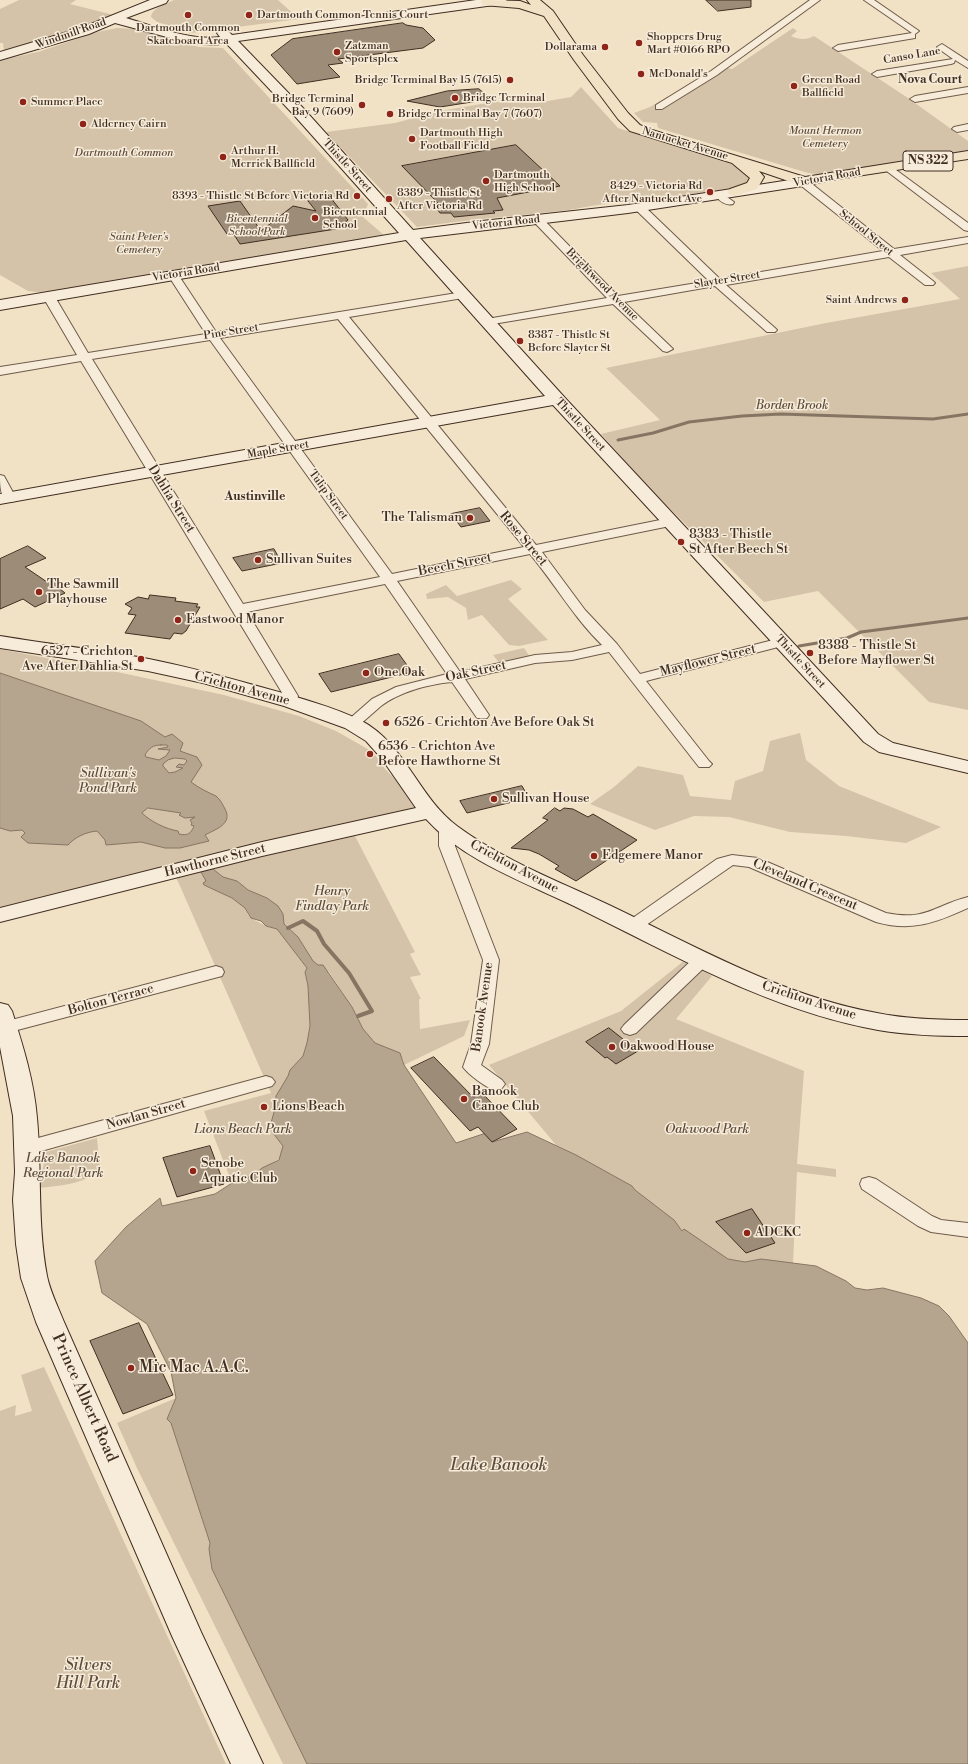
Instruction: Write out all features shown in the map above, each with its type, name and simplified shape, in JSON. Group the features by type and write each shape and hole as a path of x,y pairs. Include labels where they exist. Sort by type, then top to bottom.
{"main road":[{"name":"Windmill Road","path":"0,56 85,31 116,19 145,4 162,0"},
{"path":"116,19 198,41 463,0"},
{"path":"225,36 501,0"},
{"name":"Nantucket Avenue","path":"533,0 549,14 578,57 622,116 635,128 728,158 765,168 796,178 803,182"},
{"name":"Nantucket Avenue","path":"547,0 552,8 549,14"},
{"path":"487,2 520,5 549,14"},
{"path":"145,4 142,17 162,31"},
{"path":"85,31 117,26 162,31"},
{"name":"Thistle Street","path":"225,36 298,111 557,399 877,744 895,751 968,767"},
{"name":"Victoria Road","path":"2,298 47,297 411,235 728,196 831,176 968,155"},
{"path":"728,158 745,166 757,177 752,186 728,196"},
{"path":"765,168 811,175 831,176"},
{"name":"Maple Street","path":"5,499 557,399"},
{"name":"Crichton Avenue","path":"0,642 148,665 207,678 291,702 352,724 373,737 389,755 430,811 447,829 504,864 703,959 772,990 831,1011 868,1020 918,1027 968,1028"},
{"name":"Hawthorne Street","path":"0,915 262,849 430,811"},
{"name":"Prince Albert Road","path":"3,1019 14,1053 25,1116 27,1148 26,1200 29,1244 34,1278 50,1322 187,1636 247,1764"}],"street":[{"path":"659,106 714,73 816,0"},
{"path":"838,48 914,33 868,0"},
{"path":"942,47 968,65"},
{"name":"Canso Lane","path":"877,74 951,61"},
{"path":"914,99 968,90"},
{"path":"957,129 968,127"},
{"path":"888,167 968,228"},
{"name":"School Street","path":"803,182 929,283"},
{"path":"640,208 771,330"},
{"name":"Brightwood Avenue","path":"537,219 614,299 667,349"},
{"name":"Slayter Street","path":"487,322 717,281 891,254 968,240"},
{"name":"Tulip Street","path":"173,275 212,335 294,447 482,715"},
{"name":"Pine Street","path":"0,371 463,294"},
{"name":"Dahlia Street","path":"47,297 240,609 291,696 291,702"},
{"name":"Rose Street","path":"340,314 427,423 554,575 563,591 598,635 612,647 704,764"},
{"path":"0,479 5,499"},
{"name":"Beech Street","path":"240,609 387,578 670,522"},
{"name":"Mayflower Street","path":"636,679 781,642"},
{"name":"Oak Street","path":"352,724 377,702 400,690 439,679 456,678 535,659 572,656 612,647"},
{"name":"Banook Avenue","path":"447,829 447,846 491,960 480,1044 472,1067 496,1084"},
{"name":"Cleveland Crescent","path":"633,926 723,863 732,860 752,862 882,918 893,921 916,922 927,920 968,902"},
{"path":"630,1029 703,959"},
{"name":"Bolton Terrace","path":"3,1019 216,972"},
{"name":"Nowlan Street","path":"27,1148 266,1082"},
{"path":"869,1184 925,1221 938,1227 968,1230"}],"green space":[{"path":"19,0 76,0 70,4 114,15 49,38 4,51 3,43 0,43 0,9"},
{"path":"174,0 278,0 299,19 191,33 157,22 151,17 154,11"},
{"name":"Dartmouth Common","path":"117,28 138,29 199,47 223,48 368,204 363,217 385,236 45,293 28,291 0,275 0,60 38,52 97,32"},
{"name":"Mount Hermon Cemetery","path":"793,28 797,31 791,36 803,39 814,36 908,98 968,141 968,151 824,175 808,173 658,128 657,123 643,122 634,113 650,107 719,66 732,69"},
{"path":"581,87 618,128 743,168 751,175 747,186 631,203 604,204 561,211 417,227 326,132 395,123 440,111 493,102 536,103 571,97"},
{"path":"968,266 968,710 929,702 818,591 764,602 651,490 601,434 660,420 606,368 826,323 960,299 931,273"},
{"path":"511,580 522,589 508,599 548,640 519,646 509,645 482,615 468,620 466,608 448,597 427,599 426,594 446,585 457,596"},
{"path":"524,648 530,657 500,664 493,655"},
{"name":"Sullivan's Pond Park","path":"0,649 224,695 299,716 336,731 373,752 385,769 432,816 354,834 415,952 410,954 421,975 410,977 421,999 419,999 420,1029 470,1020 464,1036 404,1065 403,1059 375,1043 363,1029 352,1007 329,972 321,965 318,965 313,961 298,937 284,924 279,907 267,898 248,890 237,881 223,877 213,869 201,873 206,881 204,885 237,901 245,908 248,915 254,920 266,926 277,929 307,968 305,972 308,986 310,1026 307,1043 303,1056 290,1070 276,1096 276,1105 271,1123 273,1133 283,1146 280,1158 254,1175 232,1183 204,1111 271,1093 176,877 0,917"},
{"path":"800,733 806,760 839,786 941,827 906,843 846,836 790,832 729,817 694,816 655,830 590,804 614,787 638,766 683,775 690,796 731,800 735,781 763,771 770,741"},
{"name":"Oakwood Park","path":"685,960 712,976 676,1019 804,1071 797,1164 836,1169 836,1177 797,1172 793,1264 761,1259 745,1262 728,1259 684,1230 683,1231 672,1219 632,1186 556,1145 489,1065 621,1011"},
{"name":"Lake Banook Regional Park","path":"97,1138 100,1171 79,1182 39,1188 46,1152"},
{"name":"Silvers Hill Park","path":"44,1367 226,1764 0,1764 0,1411 16,1405 15,1416 32,1411 21,1375"},
{"path":"176,1398 167,1419 171,1423 210,1543 209,1549 212,1569 307,1764 283,1764 136,1466 117,1423"}],"water":[{"path":"0,673 141,721 165,737 172,734 183,743 180,751 197,757 202,765 191,782 216,796 227,814 227,819 222,825 205,835 209,841 180,848 165,848 141,842 106,845 105,840 97,831 81,835 68,845 28,843 21,837 25,833 22,830 10,831 0,828","holes":["167,745 168,747 158,749 170,750 166,756 159,760 146,757 145,755 153,746","175,758 185,759 187,761 184,765 179,764 176,767 183,768 169,773 163,766 163,764 168,760","148,808 181,813 179,815 185,818 195,817 190,820 192,823 191,825 194,826 192,831 188,834 179,834 178,831 159,825 142,813"]},
{"name":"Lake Banook","path":"213,869 223,877 237,881 248,890 267,898 278,906 283,914 284,924 298,937 313,961 318,965 323,965 352,1007 363,1029 375,1043 400,1053 404,1065 456,1143 489,1132 492,1142 527,1132 576,1155 632,1186 635,1190 674,1220 682,1231 684,1229 728,1259 745,1262 761,1259 816,1266 846,1281 855,1288 867,1290 883,1288 921,1298 939,1306 949,1316 968,1343 968,1764 307,1764 212,1569 209,1549 210,1543 171,1423 167,1419 176,1398 171,1372 147,1324 102,1293 95,1261 126,1227 160,1198 162,1206 215,1194 232,1183 254,1175 262,1168 279,1160 283,1146 273,1133 271,1123 276,1105 276,1096 290,1070 303,1056 307,1043 310,1026 308,986 305,972 307,968 277,929 266,926 261,921 251,918 245,908 232,898 204,885 203,883 206,881 201,872"}],"building":[{"path":"706,0 751,0 751,7 718,11"},
{"name":"Zatzman Sportsplex","path":"403,23 406,25 423,28 435,40 423,48 338,59 343,63 328,65 340,77 297,84 271,55 292,39"},
{"name":"Bridge Terminal","path":"479,89 491,99 440,107 407,101 447,91"},
{"name":"Dartmouth High School","path":"516,145 560,186 497,198 503,210 493,211 495,213 454,217 451,213 440,213 434,204 438,203 402,166"},
{"name":"Bicentennial School","path":"327,193 348,220 336,229 240,244 233,233 227,234 208,206 240,201 261,231 293,206 316,211 304,196"},
{"name":"The Talisman","path":"480,508 490,521 461,527 451,514"},
{"path":"28,546 46,558 25,567 47,582 54,578 66,586 60,589 65,593 35,607 23,599 0,609 0,559"},
{"name":"Sullivan Suites","path":"274,549 282,563 242,571 233,558"},
{"path":"150,595 176,598 175,601 198,604 196,607 200,607 186,631 182,634 174,633 170,639 125,633 136,615 128,614 132,608 125,604 138,597 148,599"},
{"name":"One Oak","path":"399,654 412,672 331,692 319,674"},
{"name":"Sullivan House","path":"522,786 529,798 467,813 460,801"},
{"path":"555,808 560,811 564,808 573,809 588,817 593,814 637,840 576,881 555,869 559,866 539,854 529,850 511,848 548,820 543,818"},
{"name":"Oakwood House","path":"609,1028 638,1051 616,1064 607,1057 605,1058 586,1042"},
{"name":"Banook Canoe Club","path":"434,1057 473,1097 482,1093 517,1129 492,1142 478,1127 470,1131 411,1068"},
{"name":"Senobe Aquatic Club","path":"210,1146 224,1184 177,1197 163,1158"},
{"name":"ADCKC","path":"752,1209 775,1243 746,1253 716,1222"},
{"name":"Mic Mac A.A.C.","path":"139,1323 173,1395 123,1414 90,1341"}],"waterway":[{"name":"Borden Brook","path":"618,440 653,433 689,422 742,416 781,414 933,419 968,414"},
{"path":"799,646 847,638 861,632 968,618"},
{"path":"288,928 303,921 317,931 324,944 349,973 372,1011 358,1016"}],"place":[{"name":"Dartmouth Common Skateboard Area","path":"188,15"},
{"name":"Dartmouth Common Tennis Court","path":"249,15"},
{"name":"Shoppers Drug Mart #0166 RPO","path":"639,43"},
{"name":"Dollarama","path":"605,47"},
{"name":"Zatzman Sportsplex","path":"337,52"},
{"name":"McDonald's","path":"641,74"},
{"name":"Bridge Terminal Bay 15 (7615)","path":"510,80"},
{"name":"Green Road Ballfield","path":"794,86"},
{"name":"Bridge Terminal","path":"455,98"},
{"name":"Summer Place","path":"23,102"},
{"name":"Bridge Terminal Bay 9 (7609)","path":"362,105"},
{"name":"Bridge Terminal Bay 7 (7607)","path":"390,114"},
{"name":"Alderney Cairn","path":"83,124"},
{"name":"Dartmouth High Football Field","path":"412,139"},
{"name":"Arthur H. Merrick Ballfield","path":"223,157"},
{"name":"Dartmouth High School","path":"486,181"},
{"name":"8429 - Victoria Rd After Nantucket Ave","path":"710,192"},
{"name":"8393 - Thistle St Before Victoria Rd","path":"357,196"},
{"name":"8389 - Thistle St After Victoria Rd","path":"389,199"},
{"name":"Bicentennial School","path":"315,218"},
{"name":"Saint Andrews","path":"905,300"},
{"name":"8387 - Thistle St Before Slayter St","path":"520,341"},
{"name":"The Talisman","path":"470,518"},
{"name":"8383 - Thistle St After Beech St","path":"681,542"},
{"name":"Sullivan Suites","path":"258,560"},
{"name":"The Sawmill Playhouse","path":"39,592"},
{"name":"Eastwood Manor","path":"178,620"},
{"name":"8388 - Thistle St Before Mayflower St","path":"810,653"},
{"name":"6527 - Crichton Ave After Dahlia St","path":"141,659"},
{"name":"One Oak","path":"366,673"},
{"name":"6526 - Crichton Ave Before Oak St","path":"386,723"},
{"name":"6536 - Crichton Ave Before Hawthorne St","path":"370,754"},
{"name":"Sullivan House","path":"494,799"},
{"name":"Edgemere Manor","path":"594,856"},
{"name":"Oakwood House","path":"612,1047"},
{"name":"Banook Canoe Club","path":"464,1099"},
{"name":"Lions Beach","path":"264,1107"},
{"name":"Senobe Aquatic Club","path":"193,1171"},
{"name":"ADCKC","path":"747,1233"},
{"name":"Mic Mac A.A.C.","path":"131,1368"}],"district":[{"name":"Nova Court","path":"930,80"},
{"name":"Austinville","path":"255,497"}],"park label":[{"name":"Bicentennial School Park","path":"257,225"},
{"name":"Saint Peter's Cemetery","path":"139,243"},
{"name":"Henry Findlay Park","path":"332,900"},
{"name":"Lions Beach Park","path":"243,1130"}]}
